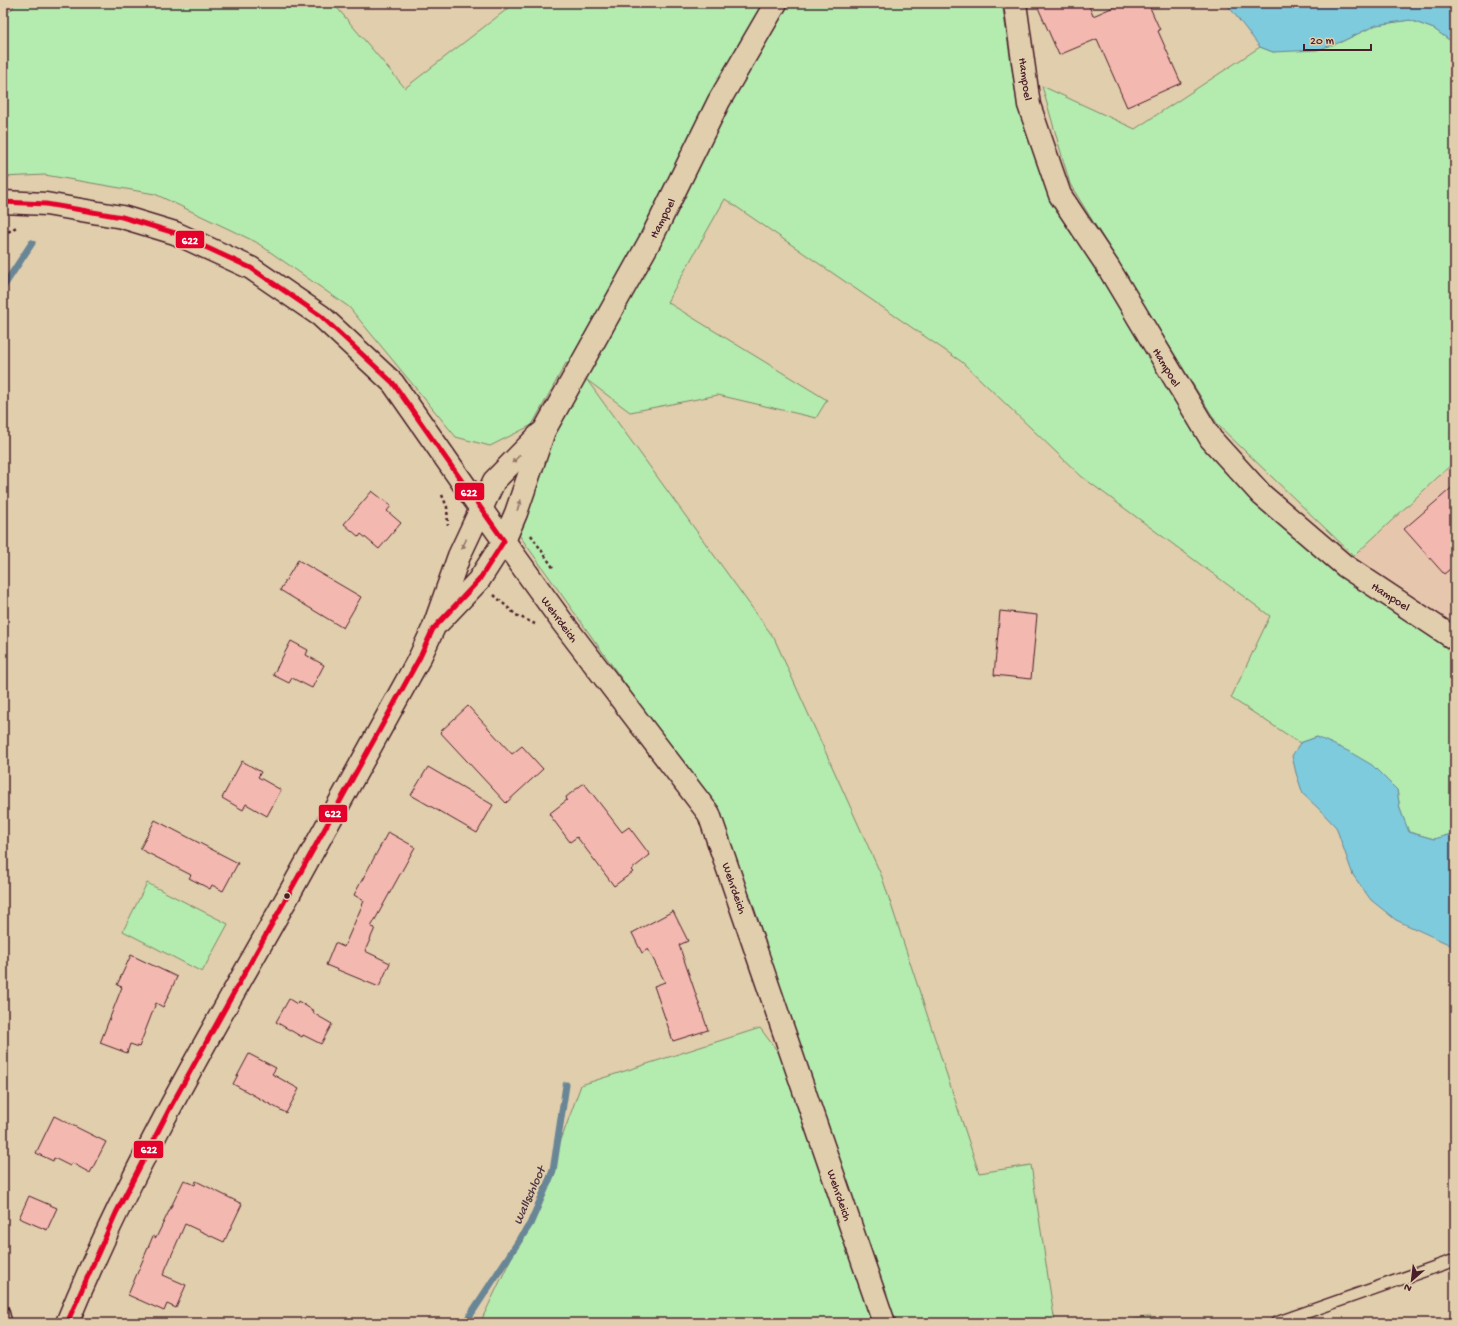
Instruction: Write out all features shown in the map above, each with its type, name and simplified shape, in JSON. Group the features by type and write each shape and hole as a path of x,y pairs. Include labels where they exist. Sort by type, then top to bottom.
{"street":[{"name":"Hampoel","path":"433,629 479,580 504,541 516,513 544,431 651,239 720,101 776,3"},
{"name":"Hampoel","path":"1015,3 1029,105 1060,195 1108,267 1211,439 1262,495 1345,566 1455,639"},
{"name":"Wehrdeich","path":"3,202 46,204 122,217 175,233 251,268 321,316 393,383 563,623 709,814 884,1323"},
{"name":"Hampoel","path":"433,629 459,556 494,481 544,431"},
{"path":"67,1323 97,1253 152,1140 214,1025 288,896 420,658 433,629"}],"lane":[{"path":"1276,1323 1455,1260"},
{"path":"3,1311 6,1323"}],"path":[{"path":"3,236 18,226 25,226"},
{"path":"442,494 447,507 448,542 459,556"},
{"path":"516,513 556,572"},
{"path":"479,580 516,615 549,631 563,623"}],"shaded area":[{"path":"1455,461 1455,629 1354,556"}],"green space":[{"path":"16,3 333,3 405,88 515,3 1002,3 1018,109 1051,201 1098,269 1204,447 1253,502 1338,572 1455,652 1455,833 1434,839 1408,832 1400,809 1397,790 1317,737 1300,743 1231,698 1270,616 1081,476 962,362 725,199 667,302 827,400 816,418 718,395 630,412 587,380 774,638 882,877 979,1173 1031,1165 1055,1323 893,1323 715,810 517,532 558,427 586,378 566,363 532,425 490,446 456,437 349,307 256,242 155,194 45,175 3,177 3,16 11,10"},
{"path":"1410,20 1434,29 1455,44 1455,461 1354,556 1218,425 1070,184 1042,86 1135,129 1260,47 1273,52 1341,42 1376,25"},
{"path":"147,883 228,924 202,972 123,931"},
{"path":"760,1028 781,1056 872,1323 480,1323 540,1198 581,1085"},
{"path":"1151,1316 1147,1323 1113,1323"}],"water":[{"path":"1226,3 1455,3 1455,44 1434,29 1410,20 1376,25 1341,42 1317,50 1273,52 1260,47"},
{"path":"1317,737 1348,751 1372,765 1397,790 1400,809 1409,832 1434,839 1455,833 1455,947 1396,920 1371,900 1353,875 1336,827 1303,794 1296,773 1292,756 1300,743"}],"building":[{"path":"1036,3 1088,3 1093,16 1123,3 1148,3 1160,30 1158,31 1181,83 1127,107 1097,39 1059,55"},
{"path":"1455,485 1455,565 1444,574 1404,529"},
{"path":"372,491 391,506 387,511 401,523 379,549 361,534 359,537 344,524"},
{"path":"298,560 361,597 343,628 280,590"},
{"path":"1000,611 1037,615 1031,679 994,675"},
{"path":"291,641 308,650 306,655 324,665 312,688 292,678 289,683 273,675"},
{"path":"468,706 512,754 522,746 543,769 506,803 440,732"},
{"path":"242,761 261,772 258,777 281,790 267,816 246,804 243,810 222,798"},
{"path":"428,767 493,805 477,833 411,795"},
{"path":"584,783 622,832 629,827 650,855 631,870 633,872 614,886 577,837 570,842 549,814 567,800 566,797"},
{"path":"155,820 238,863 223,891 212,885 210,889 189,878 191,875 140,849"},
{"path":"388,832 415,847 371,927 375,928 365,951 390,963 379,987 326,965 335,943 344,947 364,901 354,895"},
{"path":"673,911 688,941 679,945 708,1030 673,1041 654,986 665,982 648,949 642,953 632,933"},
{"path":"131,955 177,977 163,1007 156,1003 139,1047 130,1044 127,1053 100,1043 122,987 117,985"},
{"path":"289,999 297,1004 298,1001 314,1011 313,1013 332,1024 321,1044 303,1035 302,1037 276,1022"},
{"path":"249,1054 276,1068 272,1074 299,1089 286,1113 233,1084"},
{"path":"54,1116 106,1142 90,1173 72,1163 70,1166 54,1158 53,1161 36,1153"},
{"path":"184,1180 195,1185 196,1181 242,1204 224,1242 185,1224 163,1275 186,1285 176,1308 167,1304 164,1311 128,1295 153,1236 156,1238"},
{"path":"29,1196 57,1208 47,1230 19,1218"}],"waterway":[{"path":"3,287 32,243"},
{"name":"Wallschloot","path":"465,1323 530,1224 553,1171 566,1085"}],"transit line":[{"name":"622","path":"3,202 46,204 122,217 175,233 251,268 321,316 393,383 504,541 479,580 433,629 420,657 171,1106 116,1213 67,1323"}]}
